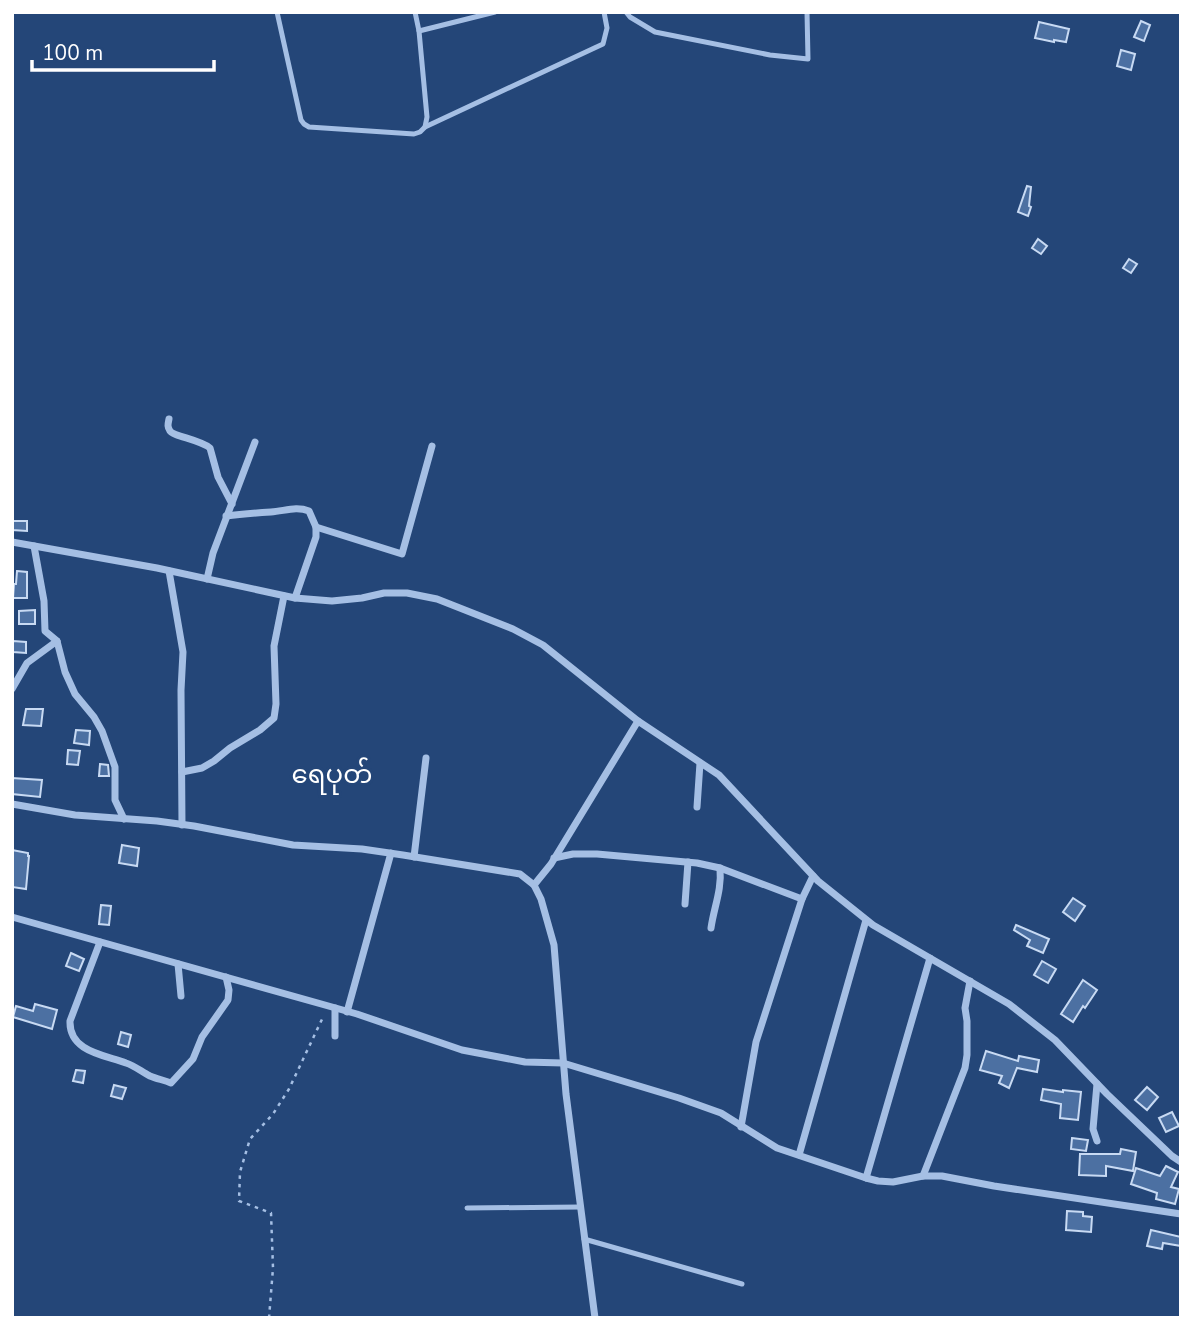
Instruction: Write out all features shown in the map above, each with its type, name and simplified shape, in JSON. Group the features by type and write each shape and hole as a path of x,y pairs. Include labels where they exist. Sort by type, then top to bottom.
{"street":[{"path":"169,419 169,429 173,434 197,440 210,448 218,477 232,504"},
{"path":"206,579 226,516 255,442"},
{"path":"316,527 402,554 432,446"},
{"path":"226,516 300,508 309,511 316,527 316,537 295,598"},
{"path":"12,542 295,598 331,601 384,593 407,593 438,599 513,629 543,645 638,721 719,775 813,876 866,920 1009,1003 1055,1041 1181,1162"},
{"path":"34,546 44,601 45,631 57,641 65,672 75,694 98,724 116,766 116,800 124,819"},
{"path":"169,571 183,652 182,825"},
{"path":"182,772 202,768 274,719 274,646 284,596"},
{"path":"12,690 27,663 57,641"},
{"path":"534,885 554,858 638,721"},
{"path":"414,857 426,758"},
{"path":"697,807 700,763"},
{"path":"12,804 75,815 182,825 293,845 391,853 520,874 534,885 544,907 555,945 566,1094 595,1318"},
{"path":"347,1012 391,853"},
{"path":"554,858 573,853 697,863 802,899"},
{"path":"685,904 688,862"},
{"path":"711,928 721,884 720,869"},
{"path":"741,1127 756,1042 802,899 813,876"},
{"path":"12,917 332,1007 462,1050 526,1062 563,1063 721,1113 777,1148 866,1178 893,1182 923,1176 942,1176 1181,1214"},
{"path":"799,1155 866,920"},
{"path":"100,942 70,1021 70,1030 82,1047 171,1083 193,1059 202,1037 228,1000 226,978"},
{"path":"866,1178 930,958"},
{"path":"178,964 181,996"},
{"path":"923,1176 965,1068 965,1008 970,981"},
{"path":"332,1007 335,1036"},
{"path":"1097,1084 1093,1129 1097,1141"}],"lane":[{"path":"277,12 304,124 309,127 414,134 603,44 607,28 604,12"},
{"path":"415,12 427,117 425,127"},
{"path":"419,31 495,12"},
{"path":"626,12 654,32 770,55 808,59 807,12"},
{"path":"467,1208 580,1207"},
{"path":"584,1239 742,1284"}],"path":[{"path":"268,1318 272,1268 271,1213 239,1201 240,1172 250,1139 289,1089 332,1007"}],"building":[{"path":"1141,21 1150,25 1144,41 1134,37"},
{"path":"1039,22 1069,29 1066,42 1035,38"},
{"path":"1121,50 1135,54 1131,70 1117,66"},
{"path":"1027,186 1031,187 1028,216 1018,212"},
{"path":"1038,239 1047,246 1041,254 1032,248"},
{"path":"1129,259 1137,264 1131,273 1123,268"},
{"path":"12,521 27,521 27,531 12,530"},
{"path":"17,571 27,572 27,598 13,598"},
{"path":"35,610 35,624 19,624 19,611"},
{"path":"13,641 26,642 26,653 13,652"},
{"path":"26,709 43,709 41,726 23,725"},
{"path":"76,730 90,731 89,745 74,743"},
{"path":"68,750 80,751 78,765 67,764"},
{"path":"100,764 108,765 109,776 99,776"},
{"path":"12,778 42,780 40,797 12,794"},
{"path":"122,845 139,848 137,866 119,863"},
{"path":"12,850 28,853 26,889 12,887"},
{"path":"1073,898 1085,906 1075,921 1063,912"},
{"path":"101,905 111,906 109,925 99,924"},
{"path":"1016,925 1049,939 1043,953 1027,946 1030,940 1014,930"},
{"path":"71,953 84,959 79,971 66,966"},
{"path":"1042,961 1056,969 1048,983 1034,975"},
{"path":"1083,980 1097,990 1073,1022 1061,1014"},
{"path":"35,1004 57,1010 52,1029 13,1017 16,1006 33,1011"},
{"path":"121,1032 131,1035 128,1047 118,1044"},
{"path":"986,1051 1018,1061 1019,1056 1039,1060 1037,1072 1017,1068 1009,1088 999,1083 1002,1076 980,1070"},
{"path":"76,1070 85,1071 83,1083 73,1081"},
{"path":"114,1085 126,1088 122,1099 111,1096"},
{"path":"1147,1087 1158,1097 1147,1110 1135,1100"},
{"path":"1043,1089 1081,1092 1078,1120 1060,1118 1061,1104 1041,1100"},
{"path":"1172,1112 1179,1126 1166,1132 1159,1118"},
{"path":"1072,1138 1088,1140 1086,1151 1071,1149"},
{"path":"1121,1149 1136,1152 1133,1171 1106,1166 1106,1176 1079,1175 1080,1154 1120,1154"},
{"path":"1166,1166 1178,1172 1171,1187 1179,1189 1175,1204 1156,1199 1157,1193 1131,1184 1136,1168 1160,1176"},
{"path":"1067,1211 1083,1212 1083,1216 1092,1217 1091,1232 1066,1230"},
{"path":"1151,1230 1181,1237 1181,1246 1163,1243 1162,1249 1147,1246"}],"district":[{"name":"ရေပုတ်","path":"332,774"}]}
